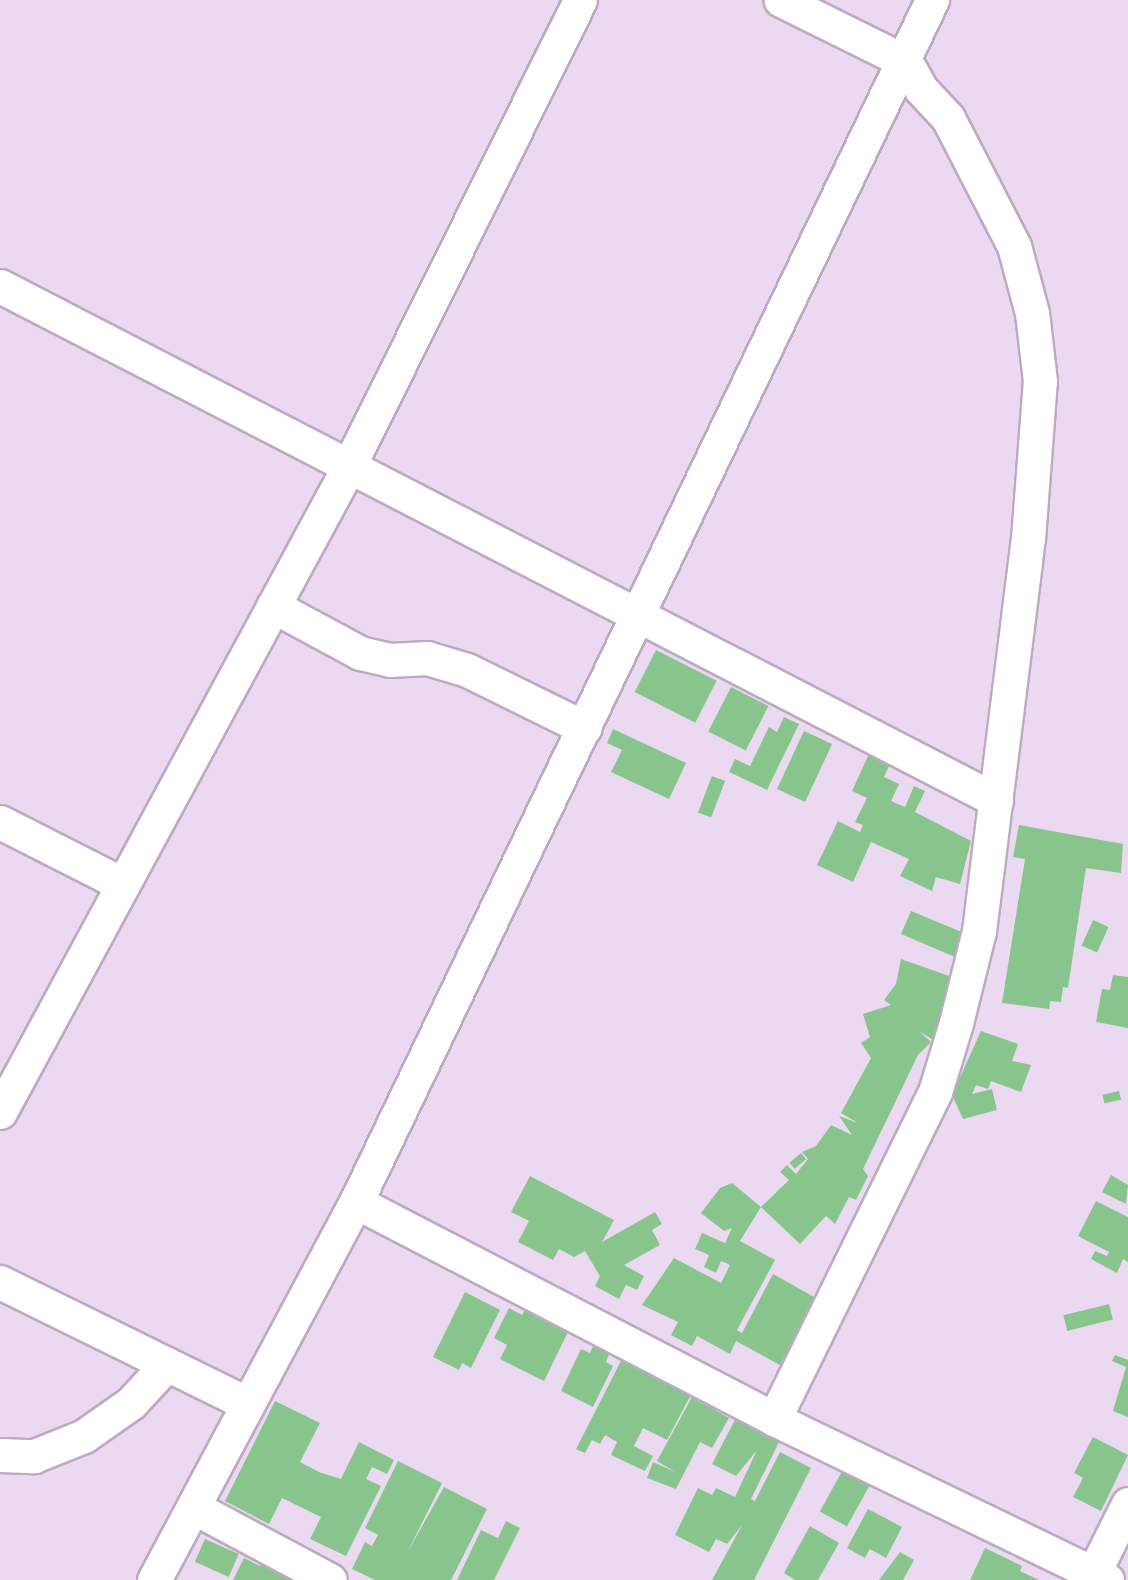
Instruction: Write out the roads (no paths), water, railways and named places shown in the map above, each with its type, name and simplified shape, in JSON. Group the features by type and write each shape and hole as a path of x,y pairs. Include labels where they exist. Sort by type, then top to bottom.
{"street":[{"path":"0,1112 348,468 580,0"},
{"path":"774,1419 935,1092 979,931 1028,539 1037,346 1024,279 1001,213 958,134 921,89 906,62 781,0"},
{"path":"154,1580 356,1202 906,62 932,0"},
{"path":"0,286 348,468 996,800"},
{"path":"273,606 360,653 390,660 427,658 467,670 585,728"},
{"path":"0,822 122,884"},
{"path":"356,1202 774,1419 1097,1577 1128,1504"},
{"path":"0,1282 248,1404"},
{"path":"0,1455 34,1456 84,1436 131,1403 167,1364"},
{"path":"193,1507 330,1580"}]}
